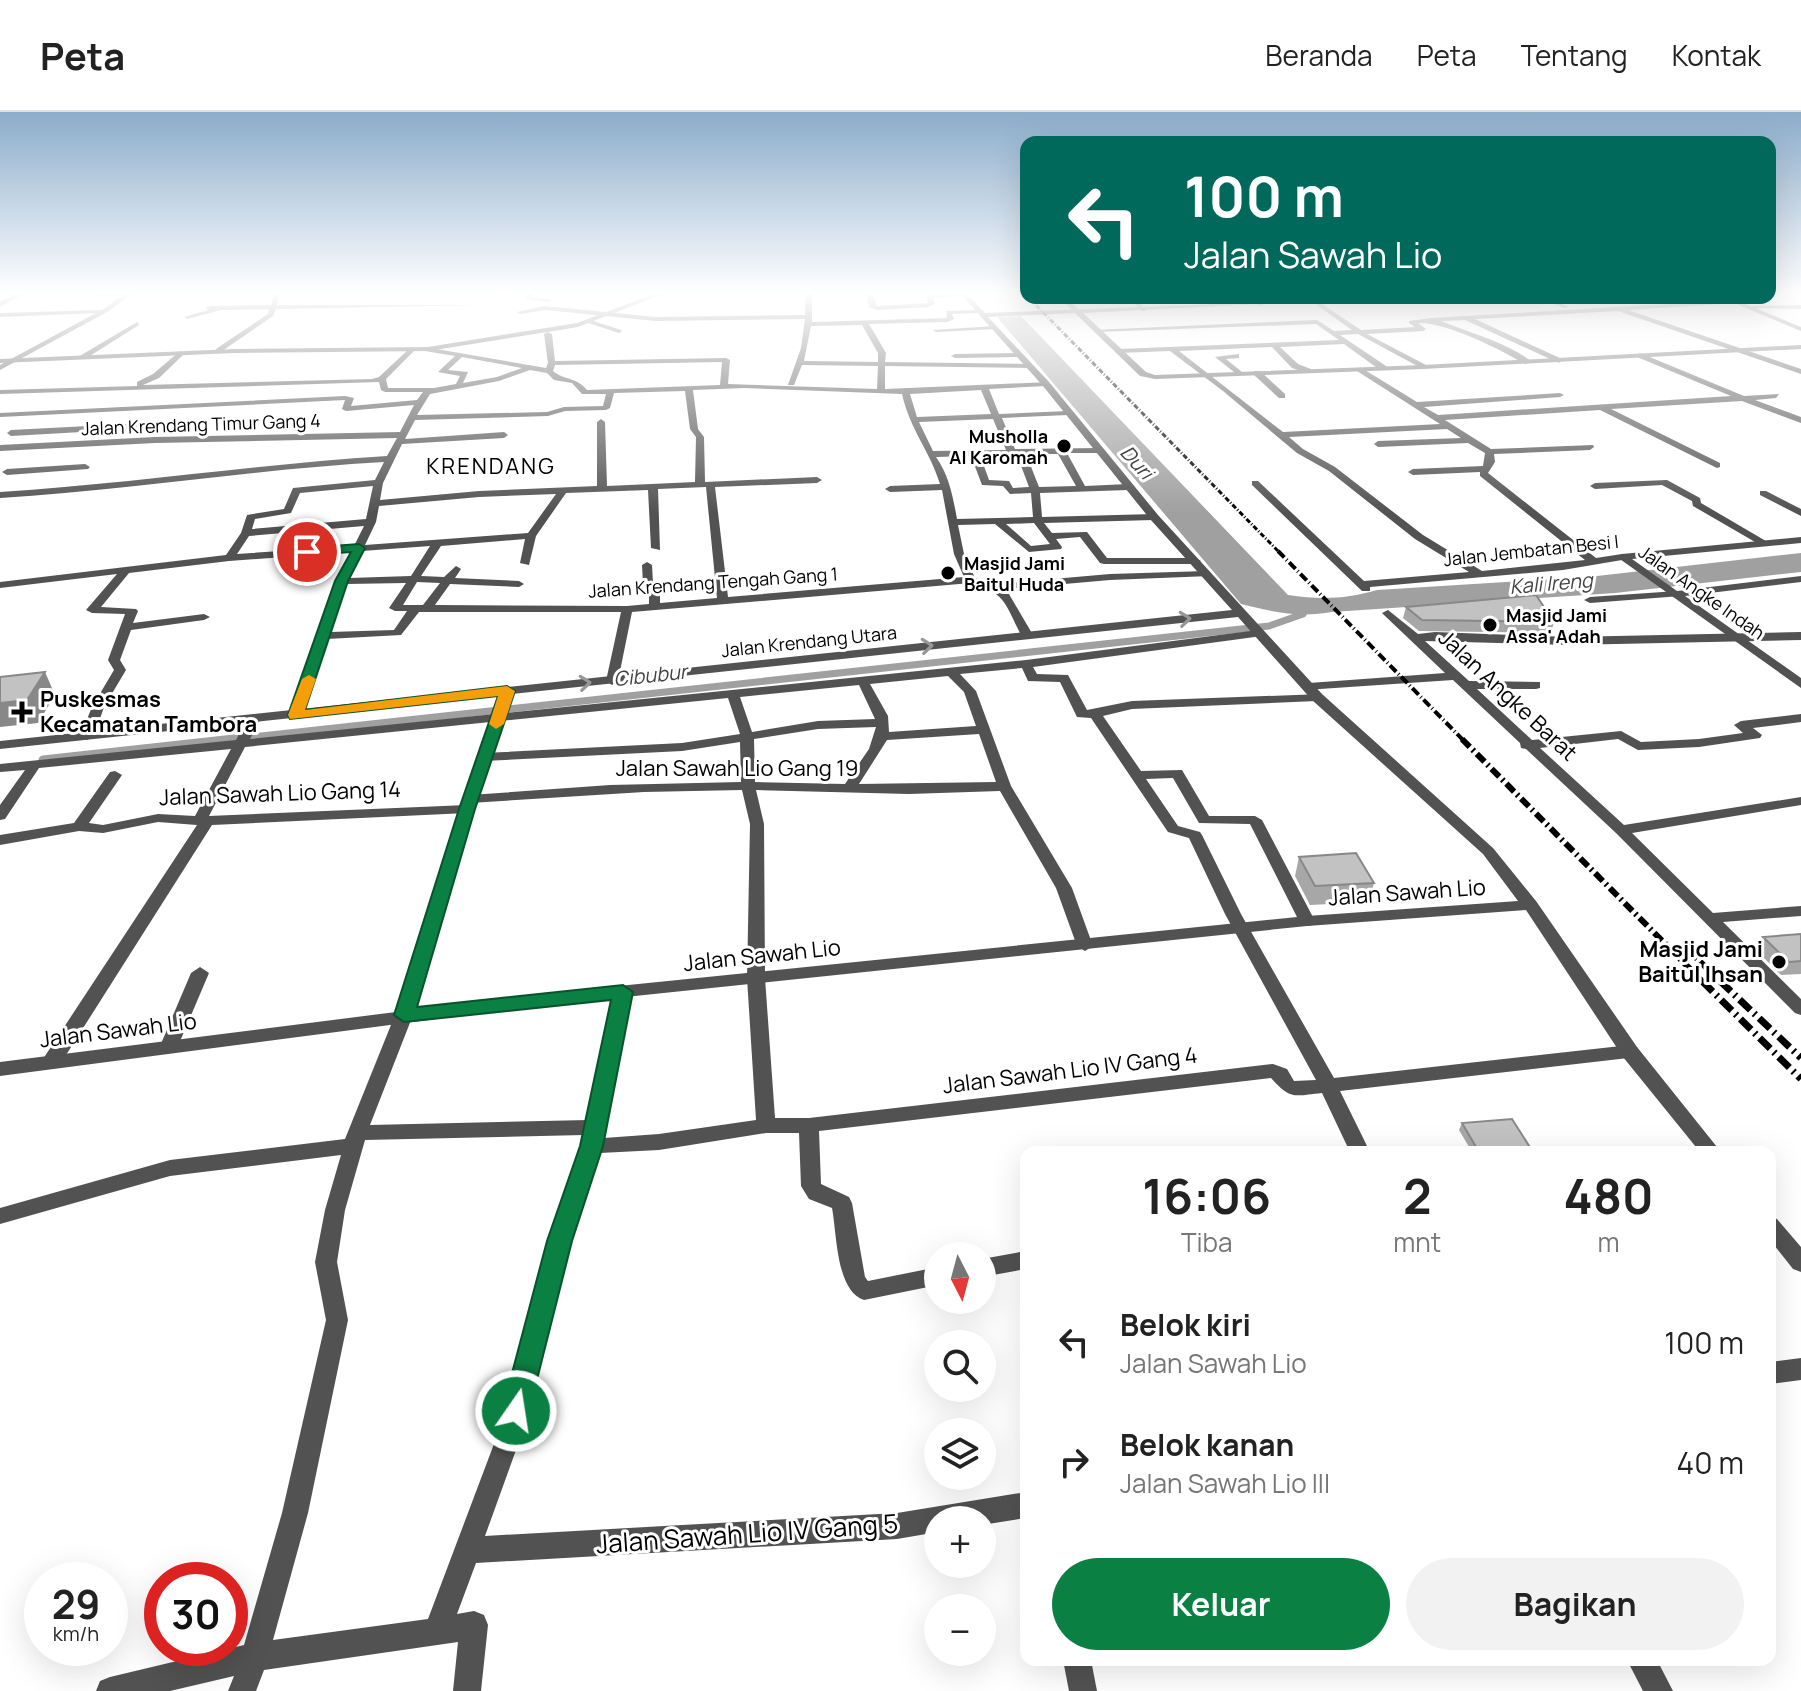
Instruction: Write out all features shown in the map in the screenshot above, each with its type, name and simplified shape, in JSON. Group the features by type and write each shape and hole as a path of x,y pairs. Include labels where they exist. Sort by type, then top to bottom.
{"street":[{"path":"135,387 156,376 167,366"},
{"path":"0,392 382,379 395,366"},
{"path":"449,366 442,372 465,374 457,384"},
{"path":"510,366 527,369"},
{"path":"493,380 527,369 592,366"},
{"path":"724,386 726,366"},
{"path":"791,383 800,366"},
{"path":"879,366 881,391"},
{"path":"1005,366 1028,366 1046,384 1128,487 1258,634 1313,692 1488,851 1530,905 1630,1052 1706,1146"},
{"path":"1136,366 1148,376 1451,366"},
{"path":"1196,366 1300,451 1332,469 1419,537 1479,574"},
{"path":"1229,366 1239,374"},
{"path":"1295,366 1308,371"},
{"path":"1665,366 1801,420"},
{"path":"550,367 557,378 575,381 582,392 724,386 906,392 1046,384"},
{"path":"1360,369 1489,452 1590,447"},
{"path":"1257,373 1282,396"},
{"path":"295,715 342,581 371,522 378,483 420,402 427,392 457,384 520,378"},
{"path":"651,378 655,389"},
{"path":"382,379 385,390 435,390"},
{"path":"689,388 694,429 700,437 723,601"},
{"path":"818,388 818,398"},
{"path":"984,388 1035,490 1033,522"},
{"path":"410,418 548,414 564,409 606,408 611,391"},
{"path":"906,392 913,420 941,471 955,522 953,535 956,550 971,580 996,587 1110,577 1206,574"},
{"path":"1413,405 1560,395"},
{"path":"1435,418 1776,396"},
{"path":"0,415 349,398 346,409 420,402"},
{"path":"1603,408 1717,465"},
{"path":"913,420 1068,413"},
{"path":"1787,414 1801,413"},
{"name":"Jalan Krendang Timur Gang 4","path":"0,445 7,434 34,414"},
{"path":"601,422 602,489"},
{"path":"7,434 184,424"},
{"path":"1282,435 1448,426"},
{"name":"Jalan Krendang Timur Gang 4","path":"0,445 504,435"},
{"path":"1378,444 1469,440"},
{"path":"22,455 30,446"},
{"path":"930,454 1097,450"},
{"path":"1061,451 1082,488"},
{"path":"1489,452 1490,462 1483,474 1594,562"},
{"path":"975,453 985,483 1006,483 1016,502"},
{"path":"2,496 145,484 192,474 388,459"},
{"path":"4,476 15,464"},
{"path":"4,476 85,467"},
{"path":"1413,472 1484,469"},
{"path":"376,503 479,494 817,480"},
{"path":"229,558 246,533 251,517 288,511 296,490 378,483"},
{"name":"Jalan Jembatan Besi I","path":"1255,483 1364,587 1801,540"},
{"path":"1595,486 1670,483 1697,500 1696,504 1766,544"},
{"path":"653,487 656,548"},
{"path":"889,487 945,487"},
{"path":"1010,491 1128,487"},
{"path":"525,563 531,536 562,492"},
{"path":"1763,493 1801,513"},
{"path":"999,523 1029,549 1057,547 1022,512"},
{"path":"955,522 1154,517"},
{"path":"246,533 371,522"},
{"path":"1049,536 1083,534 1104,561 1196,561"},
{"path":"0,585 229,558 531,536"},
{"path":"420,610 394,607 437,544"},
{"name":"Jalan Angke Indah","path":"1626,560 1801,684"},
{"path":"647,565 648,584 654,589 655,606"},
{"path":"87,736 98,707 120,670 114,660 126,637 132,610 92,610 127,569"},
{"path":"325,636 397,633 449,581 456,569"},
{"path":"342,581 416,579 519,584"},
{"name":"Jalan Krendang Tengah Gang 1","path":"420,610 627,609 971,580"},
{"path":"1590,600 1799,580"},
{"path":"996,587 1006,595 1027,635"},
{"path":"612,681 627,609"},
{"name":"Jalan Krendang Utara","path":"0,745 295,715 502,706 612,681 1240,613"},
{"path":"1388,613 1415,638"},
{"path":"126,627 204,617"},
{"path":"0,768 243,742 502,706 733,695 1026,664 1258,634"},
{"name":"Jalan Angke Barat","path":"1415,638 1569,641 1801,636"},
{"name":"Jalan Angke Barat","path":"1415,638 1526,745 1621,830 1801,1009"},
{"path":"1026,664 1032,678 1064,678 1082,714 1132,705 1460,681 1536,685"},
{"path":"951,672 970,691 1004,786 1064,888 1085,946"},
{"path":"849,789 859,771 870,761 883,730 877,705 863,681"},
{"path":"733,695 747,735 748,786 757,824 756,978 766,1126"},
{"path":"242,1691 255,1657 295,1513 337,1320 326,1262 335,1210 355,1140 404,1015 502,706"},
{"path":"1095,714 1173,829 1195,835 1357,1146"},
{"path":"1526,745 1621,735 1638,746 1699,743 1755,735 1741,725 1801,718"},
{"path":"52,1061 204,820 253,721"},
{"path":"484,757 682,747 822,725 883,730 984,730"},
{"path":"0,816 34,766"},
{"path":"1135,776 1177,773 1204,820 1255,820 1307,921"},
{"path":"79,827 115,775"},
{"name":"Jalan Sawah Lio Gang 19","path":"469,804 605,790 748,786 921,791 1004,786"},
{"path":"1621,830 1801,801"},
{"name":"Jalan Sawah Lio Gang 14","path":"0,840 79,827 103,829 158,818 204,820 469,804"},
{"name":"Jalan Sawah Lio","path":"0,1069 404,1015 1307,921 1530,905"},
{"path":"1708,918 1801,911"},
{"path":"169,1046 200,973"},
{"path":"437,1632 512,1428 559,1241 594,1137 623,992"},
{"name":"Jalan Sawah Lio IV Gang 4","path":"0,1216 170,1168 355,1140 594,1137 659,1142 766,1126 809,1125 1273,1071 1293,1088 1630,1052"},
{"path":"809,1125 811,1186 816,1193 842,1203 855,1281 859,1288 864,1291 924,1279"},
{"path":"1776,1232 1801,1263"},
{"path":"996,1265 1020,1261"},
{"path":"1776,1372 1801,1369"},
{"name":"Jalan Sawah Lio IV Gang 5","path":"467,1550 897,1526 1020,1506"},
{"path":"110,1691 255,1657 474,1625 467,1691"},
{"path":"1078,1666 1083,1691"},
{"path":"1644,1666 1659,1691"}],"water":[{"path":"1038,366 1069,366 1288,595 1333,598 1377,590 1588,577 1801,553 1801,572 1615,593 1308,614 1275,612 1241,604"}],"building":[{"path":"1536,595 1554,622 1422,620 1406,607"},
{"path":"45,672 27,700 0,703 0,677"},
{"path":"1356,853 1374,883 1315,886 1299,857"},
{"path":"1801,934 1801,961 1789,962 1763,937"},
{"path":"1512,1119 1529,1146 1475,1146 1462,1123"}],"waterway":[{"name":"Cibubur","path":"216,741 1269,626 1303,614"},
{"name":"Cibubur","path":"43,760 234,739"}],"railway":[{"path":"1096,366 1280,553"},
{"path":"1278,551 1464,741"},
{"path":"1462,739 1703,982"},
{"path":"1685,947 1722,983"},
{"path":"1720,981 1801,1058"},
{"path":"1703,982 1801,1079"}],"slow traffic":[{"path":"309,679 295,715 507,691 496,724"}],"place":[{"name":"Musholla Al Karomah","path":"1064,446"},
{"name":"Masjid Jami Baitul Huda","path":"948,573"},
{"name":"Masjid Jami Assa' Adah","path":"1490,625"},
{"name":"Puskesmas Kecamatan Tambora","path":"22,712"},
{"name":"Masjid Jami Baitul Ihsan","path":"1779,962"}],"district":[{"name":"KRENDANG","path":"491,466"}],"route":[{"path":"307,552 359,548 342,581 295,715 507,691 404,1015 623,992 592,1146 559,1241 516,1411"}],"water label":[{"name":"Duri","path":"1137,462"},
{"name":"Kali Ireng","path":"1551,583"}]}
